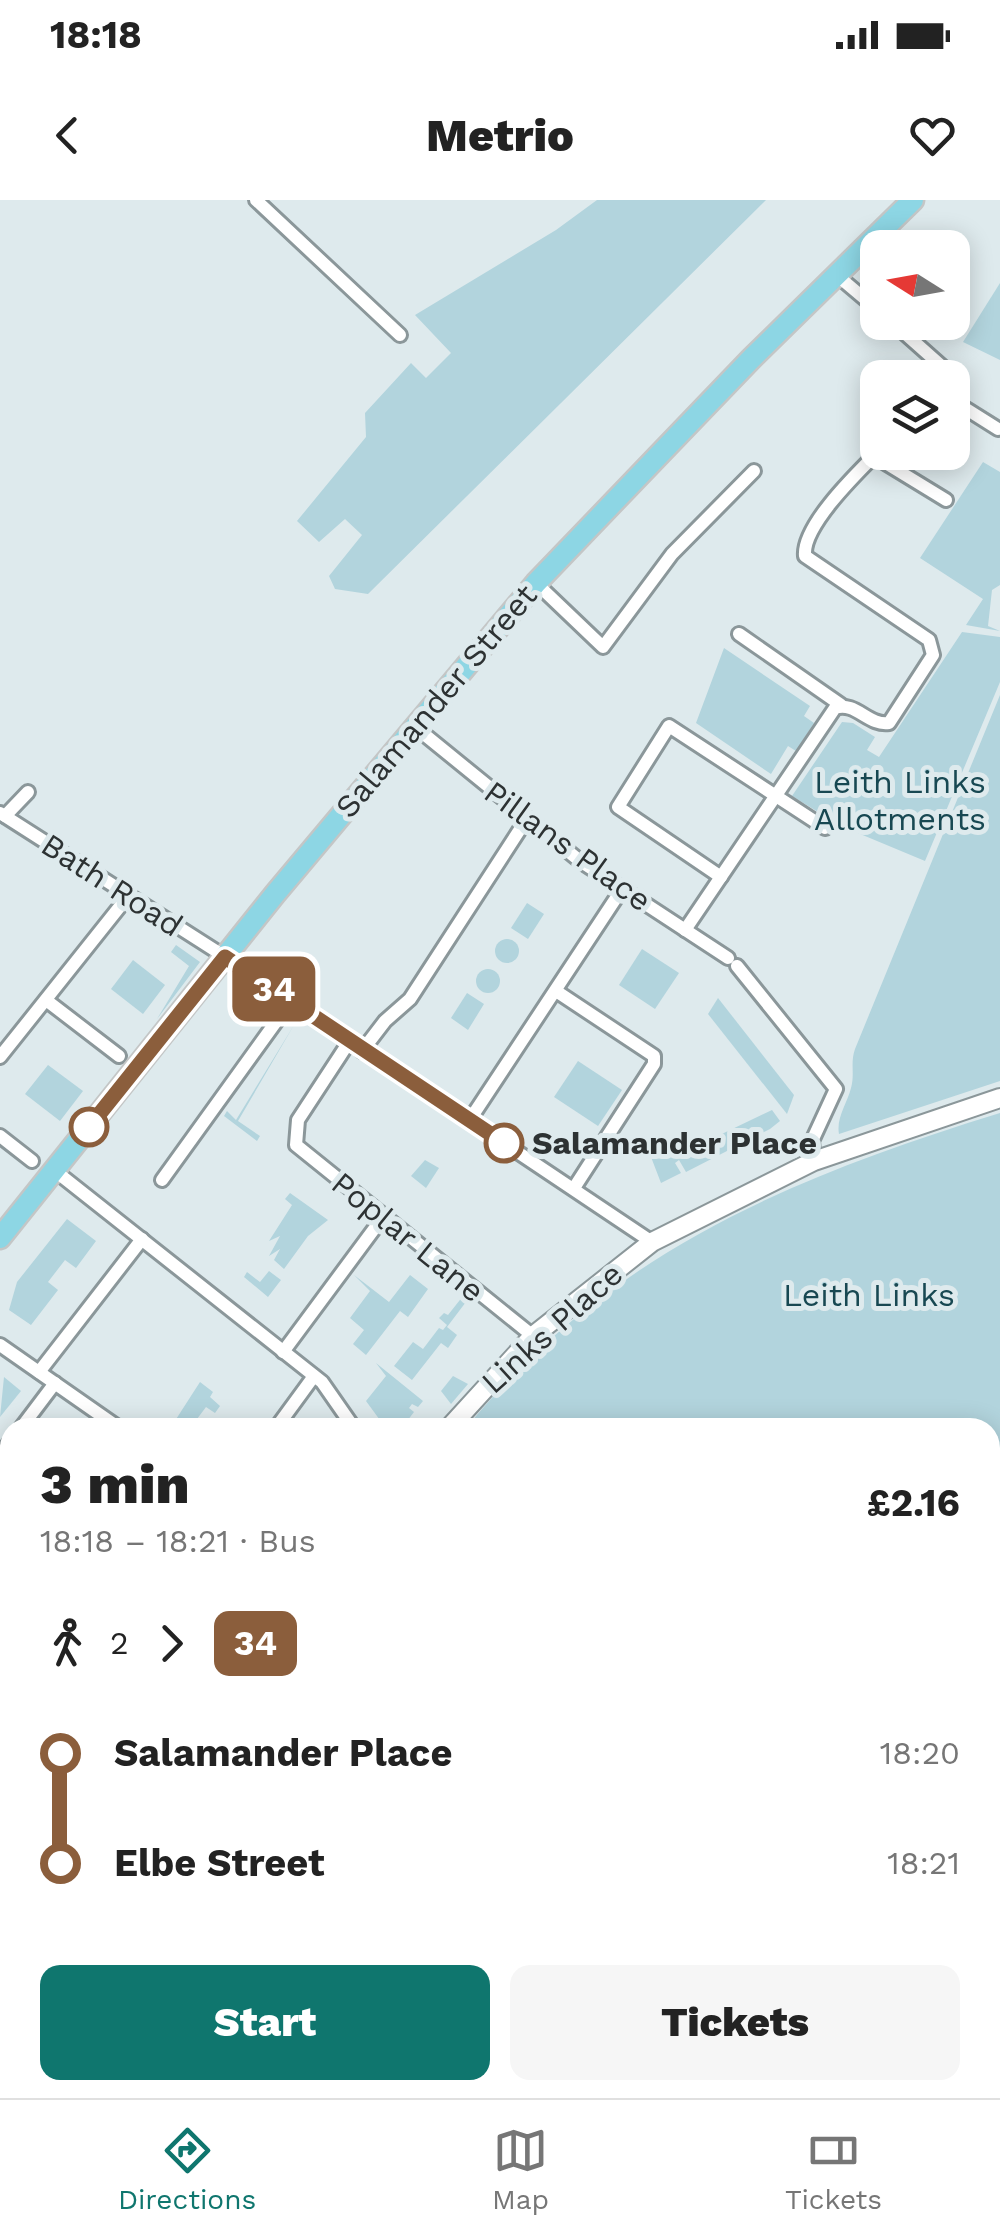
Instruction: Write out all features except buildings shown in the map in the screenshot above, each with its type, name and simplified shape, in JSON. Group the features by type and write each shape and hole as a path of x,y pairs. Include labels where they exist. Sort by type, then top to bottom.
{"main road":[{"name":"Salamander Street","path":"0,1238 225,957 536,582 752,358 839,277 913,200"}],"street":[{"path":"256,200 400,335"},
{"path":"839,277 860,295"},
{"path":"913,340 935,360"},
{"path":"970,411 998,429"},
{"path":"739,634 842,705 877,724 889,724 933,655 929,640 805,556 808,541 845,484 860,469"},
{"path":"900,470 946,500"},
{"path":"536,582 602,647 672,554 754,471"},
{"path":"686,930 805,750 842,705"},
{"name":"Pillans Place","path":"414,726 526,820 732,962 834,1085 834,1098 812,1140 814,1161"},
{"path":"721,877 618,807 669,726 825,828"},
{"path":"3,814 28,792"},
{"name":"Bath Road","path":"3,814 225,957"},
{"path":"362,1051 385,1021 410,999 526,820"},
{"path":"469,1120 622,889"},
{"path":"0,1057 129,895"},
{"path":"225,957 362,1051 657,1239"},
{"path":"556,991 654,1056 654,1064 574,1188"},
{"path":"46,1000 119,1056"},
{"path":"162,1180 291,1001"},
{"name":"Poplar Lane","path":"349,1042 294,1130 299,1149 534,1336"},
{"name":"Links Place","path":"458,1418 534,1336 657,1239 814,1161 1000,1098"},
{"path":"0,1136 32,1161"},
{"path":"54,1170 314,1376 346,1418"},
{"path":"284,1352 383,1217"},
{"path":"39,1372 142,1239"},
{"path":"0,1345 105,1418"},
{"path":"283,1418 314,1376"},
{"path":"29,1418 55,1383"}],"green space":[{"path":"597,200 766,200 368,594 335,589 329,576 362,535 345,519 319,542 297,521 366,437 365,413 411,363 426,378 451,353 415,315 556,230"},
{"path":"1000,283 1000,360 963,342 970,340 970,331"},
{"path":"983,462 1000,472 1000,585 992,590 988,626 1000,631 966,625 983,599 920,558"},
{"name":"Leith Links Allotments","path":"962,632 1000,637 1000,682 925,861 841,826 792,796 842,722 853,723 875,737 867,750 879,757"},
{"path":"724,648 810,706 804,716 814,723 796,751 788,746 771,774 696,723"},
{"path":"1000,695 1000,1081 839,1134 840,1117 852,1083 855,1049"},
{"path":"527,903 544,914 528,939 511,928"},
{"path":"507,939 519,951 507,963 495,951"},
{"path":"176,945 200,962 157,1019 189,966 171,952"},
{"path":"642,949 679,973 655,1009 619,985"},
{"path":"133,960 165,985 143,1014 111,989"},
{"path":"488,969 500,981 488,993 476,981"},
{"path":"467,993 484,1004 468,1030 451,1018"},
{"path":"718,998 794,1095 787,1114 708,1014"},
{"path":"294,1025 238,1121 260,1136 257,1141 224,1116 227,1111 236,1120"},
{"path":"578,1061 622,1090 598,1126 554,1097"},
{"path":"48,1065 83,1091 60,1121 25,1094"},
{"path":"772,1110 780,1121 770,1129 686,1172 679,1160 675,1163 681,1173 661,1183 651,1157 673,1147 678,1155"},
{"name":"Leith Links","path":"1000,1113 1000,1418 475,1418 522,1366 581,1313 643,1268 708,1229 777,1195 923,1138"},
{"path":"425,1160 439,1168 426,1188 411,1176"},
{"path":"290,1193 328,1220 308,1236 284,1269 274,1260 280,1249 269,1256 280,1236 269,1241 292,1205 285,1199"},
{"path":"67,1219 96,1241 76,1268 65,1260 48,1282 58,1290 31,1325 9,1310 17,1282"},
{"path":"269,1271 281,1280 268,1297 244,1277 247,1272 260,1282"},
{"path":"354,1275 389,1302 410,1275 428,1289 408,1317 400,1311 366,1355 353,1344 364,1330 350,1318 370,1291"},
{"path":"467,1291 472,1294 447,1327 457,1335 448,1348 441,1343 412,1380 394,1366 413,1342 423,1349 439,1328 443,1330 447,1325 439,1318 444,1313 448,1315"},
{"path":"376,1363 423,1401 418,1407 412,1404 409,1408 414,1412 409,1418 378,1418 366,1401 386,1376"},
{"path":"453,1376 468,1384 451,1404 441,1391"},
{"path":"4,1377 21,1391 0,1417"},
{"path":"200,1382 213,1392 210,1397 220,1406 215,1413 206,1407 198,1418 177,1418"}],"bus line":[{"name":"34","path":"89,1127 225,957 504,1143"}],"place":[{"name":"Salamander Place","path":"504,1143"}]}
